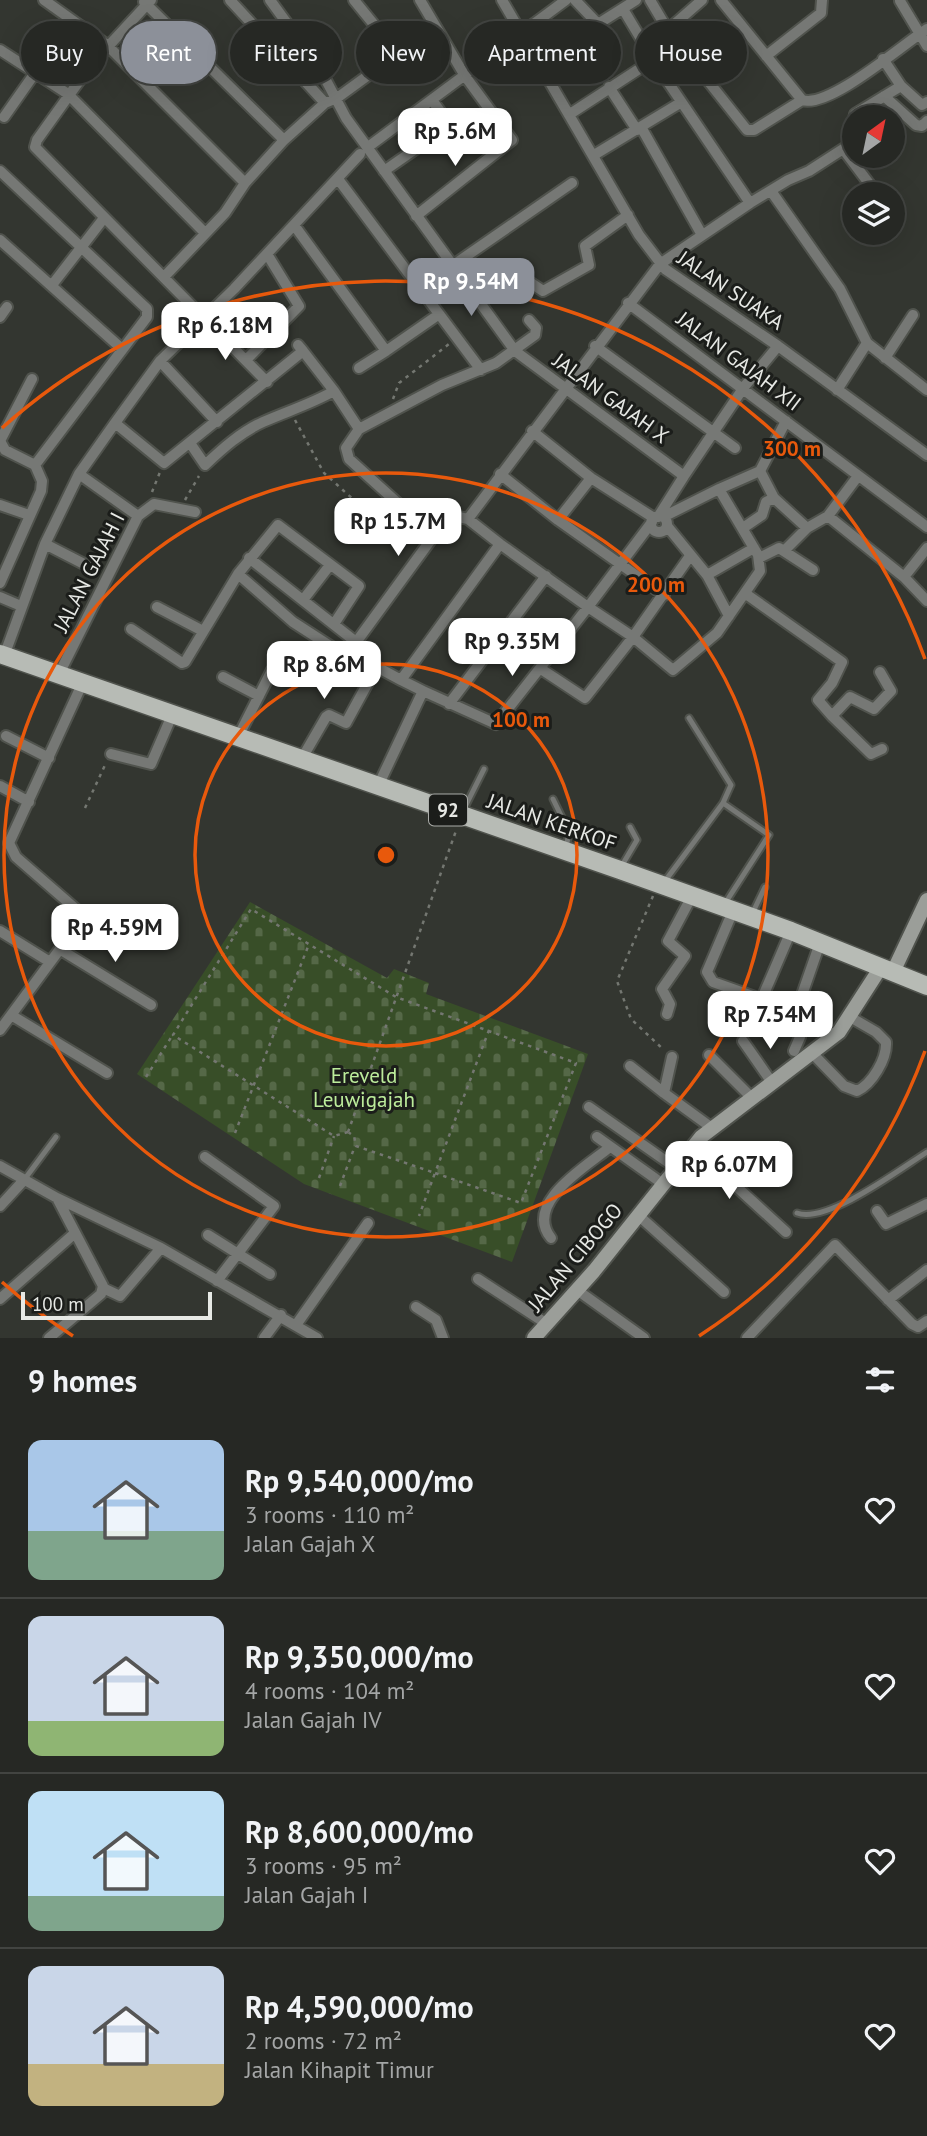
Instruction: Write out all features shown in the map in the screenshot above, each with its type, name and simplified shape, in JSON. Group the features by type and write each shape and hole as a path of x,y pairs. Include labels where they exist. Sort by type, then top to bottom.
{"main road":[{"name":"JALAN KERKOF","path":"2,655 791,931 927,986"}],"street":[{"path":"44,0 73,21"},
{"path":"230,0 325,103"},
{"name":"JALAN GAJAH X","path":"270,0 292,28 337,99 364,151 384,171 515,351 684,476"},
{"path":"164,277 233,204 245,183 284,140 325,103 337,99 385,64 381,54 389,45 354,0"},
{"path":"420,0 464,74"},
{"name":"JALAN SUAKA","path":"502,0 513,21"},
{"path":"537,21 566,0"},
{"path":"575,0 598,24 636,0"},
{"path":"650,0 662,21"},
{"path":"680,21 702,0"},
{"path":"720,0 802,100"},
{"path":"766,56 821,13 821,0"},
{"path":"900,1 923,31 927,46"},
{"path":"245,183 107,45 147,2 284,140"},
{"path":"623,9 635,28"},
{"path":"710,84 748,131 802,100 816,102 923,31"},
{"path":"0,50 21,64"},
{"path":"883,59 901,86 925,106"},
{"path":"570,114 635,71"},
{"path":"2,655 46,544 79,474 160,361 204,320 364,151 464,77"},
{"path":"4,117 27,84"},
{"path":"52,84 68,94 205,233"},
{"path":"76,84 34,147 267,382"},
{"path":"416,216 512,140 471,84"},
{"name":"JALAN SUAKA","path":"551,84 628,215 660,264 927,455"},
{"path":"668,84 750,203"},
{"path":"870,105 901,86"},
{"path":"609,87 639,128 702,235"},
{"path":"884,96 916,125 922,126 927,121"},
{"path":"432,100 462,142"},
{"path":"594,155 680,103"},
{"path":"384,171 450,125"},
{"path":"468,519 595,346 660,264 750,203 842,150"},
{"path":"857,168 868,182"},
{"path":"0,171 80,249 147,309 144,324 121,348 35,466"},
{"path":"338,178 481,370"},
{"path":"452,266 572,183"},
{"path":"771,191 840,289 867,343 927,390"},
{"path":"528,281 543,291 589,265 585,246 628,215"},
{"path":"52,285 104,218"},
{"path":"294,225 386,351"},
{"path":"0,240 121,348"},
{"path":"246,360 299,306 267,254"},
{"name":"JALAN GAJAH XII","path":"628,303 744,387 927,527"},
{"path":"0,317 8,307"},
{"path":"359,368 439,315"},
{"path":"885,358 913,315"},
{"path":"412,516 349,459 346,449 359,429 515,351 535,335 536,328 529,320"},
{"path":"837,390 867,343"},
{"path":"595,346 735,448"},
{"path":"349,652 422,691 496,724 619,565 659,520 713,430 778,346"},
{"path":"115,423 164,463 267,382 300,348 334,391 359,429"},
{"path":"160,361 217,422"},
{"path":"0,583 41,491 42,481 35,466 2,448 1,435 32,379"},
{"path":"190,443 205,464 251,428 291,413 334,391"},
{"path":"659,520 760,471 786,421"},
{"path":"532,431 591,478 659,520 707,575 729,616"},
{"path":"760,471 774,498 807,528"},
{"path":"79,474 138,516"},
{"path":"500,474 558,520 664,595"},
{"path":"784,551 807,528 828,516 858,476"},
{"path":"558,520 591,478"},
{"path":"238,574 318,640 341,654 349,652 449,515 468,519 633,637 673,670 718,633 760,571 756,553 719,489"},
{"path":"743,528 762,515 766,502 774,498"},
{"name":"JALAN GAJAH I","path":"59,674 138,516 154,503 180,509"},
{"path":"0,505 29,515"},
{"path":"180,509 195,512"},
{"path":"828,516 904,577 927,601"},
{"path":"131,629 181,663 188,659 201,631 238,574 278,525 360,589 334,624"},
{"path":"46,544 86,565"},
{"path":"401,680 500,544"},
{"path":"707,575 756,553 778,548 813,570"},
{"path":"904,577 927,548"},
{"path":"541,669 585,698 633,637 690,556"},
{"path":"250,558 356,642"},
{"path":"303,600 330,565"},
{"path":"449,704 546,576"},
{"path":"746,594 841,660 842,665 832,683 818,700 871,754 882,749"},
{"path":"0,597 22,606"},
{"path":"157,607 201,631"},
{"path":"302,760 326,717 329,715 346,723 376,668"},
{"path":"238,737 272,670"},
{"path":"832,683 850,697 874,709 891,691 880,672"},
{"path":"223,677 259,696"},
{"path":"83,682 29,802 9,838 9,848 79,914 78,928 5,1021 107,1073"},
{"path":"378,786 422,691"},
{"path":"832,716 850,697"},
{"path":"111,754 151,764 173,713"},
{"path":"6,736 49,758"},
{"path":"0,786 29,802"},
{"path":"0,855 9,848"},
{"path":"667,1014 670,1004 662,989 685,957 668,941 692,896"},
{"name":"JALAN CIBOGO","path":"534,1338 577,1290 693,1147 712,1128 839,1032 887,970 927,900"},
{"path":"728,909 707,975 713,982 747,995 758,998 763,996 791,931"},
{"path":"0,931 50,962"},
{"path":"794,1051 800,1037 796,1012 820,943"},
{"path":"61,950 151,1005"},
{"path":"813,1054 844,1086 857,1091 863,1088 881,1062 886,1042 876,1032 850,1017"},
{"path":"743,1041 772,1084"},
{"path":"709,1055 752,1098"},
{"path":"664,1093 672,1057"},
{"path":"630,1066 712,1128"},
{"path":"589,1107 676,1168"},
{"path":"597,1137 663,1184"},
{"path":"551,1238 542,1220 562,1185 610,1147"},
{"path":"693,1147 786,1232"},
{"path":"205,1157 274,1206 217,1281"},
{"path":"0,1166 57,1198 161,1248 317,1338"},
{"path":"0,1206 24,1180"},
{"path":"57,1198 103,1288 120,1296 161,1248"},
{"path":"877,1211 886,1224 927,1204"},
{"path":"638,1215 723,1292"},
{"path":"296,1325 368,1223"},
{"path":"0,1299 75,1233"},
{"path":"208,1235 270,1274"},
{"path":"747,1338 832,1245 915,1326 927,1321"},
{"path":"888,1300 927,1270"},
{"path":"478,1279 547,1324"},
{"path":"49,1338 103,1288"},
{"path":"577,1290 644,1338"},
{"path":"416,1307 436,1320 443,1338"},
{"path":"264,1338 281,1315"}],"lane":[{"path":"660,885 723,803 731,785 689,719"},
{"path":"462,815 484,769"},
{"path":"553,799 569,832 565,851"},
{"path":"723,803 769,835 728,909"},
{"path":"620,870 637,841 630,827"},
{"path":"751,917 765,887"},
{"path":"24,1180 56,1137"},
{"path":"797,1213 811,1215 844,1203 927,1153"}],"path":[{"path":"390,412 399,383 458,338"},
{"path":"291,413 324,473 396,538"},
{"path":"147,507 164,463"},
{"path":"180,509 205,464"},
{"path":"85,808 111,754"},
{"path":"348,1132 462,815"},
{"path":"660,885 617,981 631,1019 672,1057"},
{"path":"146,1077 251,909 396,997 576,1063 521,1203 356,1146"},
{"path":"234,1133 309,944"},
{"path":"419,1216 489,1030"},
{"path":"173,1035 334,1136"},
{"path":"319,1178 334,1136 340,1131 348,1132 354,1136 356,1146 340,1186"}],"green space":[{"name":"Ereveld Leuwigajah","path":"250,902 387,978 394,969 429,983 426,994 588,1054 512,1262 304,1184 137,1074"}]}
